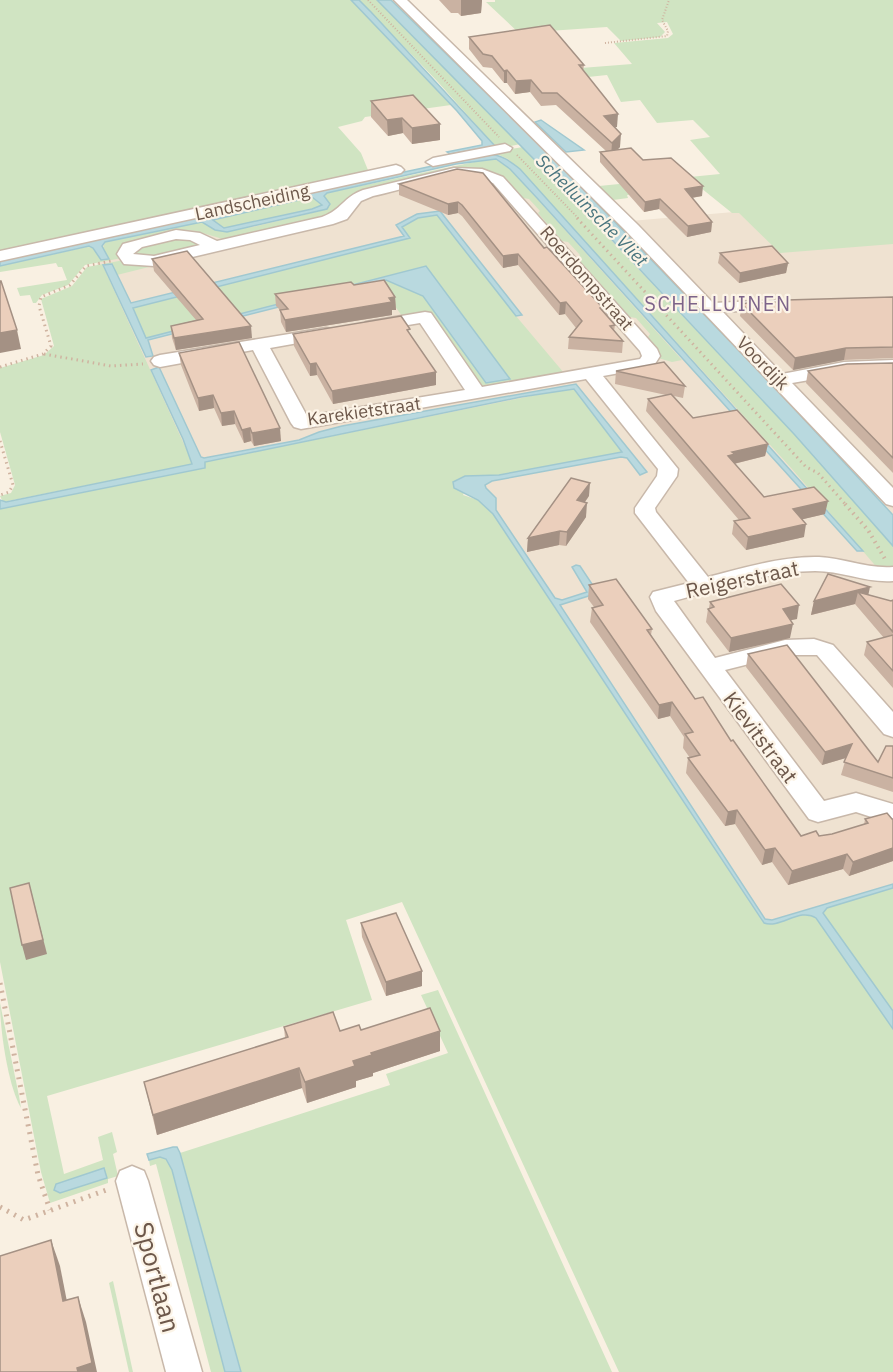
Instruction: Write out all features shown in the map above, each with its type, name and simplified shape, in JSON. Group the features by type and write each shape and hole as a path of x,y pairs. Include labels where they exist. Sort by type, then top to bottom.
{"street":[{"name":"Voordijk","path":"400,0 555,150 780,380 893,500"},
{"name":"Landscheiding","path":"0,256 505,148"},
{"name":"Roerdompstraat","path":"129,258 136,262 154,261 336,218 355,198 368,193 454,173 489,176 505,186 648,349 651,356 646,363 591,373"},
{"path":"710,309 788,303"},
{"path":"160,361 425,317 477,394"},
{"name":"Karekietstraat","path":"259,344 301,423 591,373"},
{"path":"780,380 844,368 893,366"},
{"path":"591,373 668,469 667,476 645,508 646,513 703,586"},
{"name":"Reigerstraat","path":"661,597 768,571 813,563 878,577 890,568"},
{"name":"Kievitstraat","path":"661,597 664,606 818,812 856,802 893,814"},
{"path":"709,667 798,645 818,646 825,650 893,728"},
{"name":"Sportlaan","path":"132,1181 184,1372"}],"path":[{"path":"368,0 466,100 504,142 505,148 531,167 806,467 818,473 868,530 890,568"},
{"path":"604,43 667,36 668,31 662,20 669,0"},
{"path":"0,367 43,354 49,350 52,343 39,299 70,285 86,266 129,258"},
{"path":"43,354 116,367 160,361"},
{"path":"0,441 13,485 9,492 0,495"},
{"path":"0,983 38,1174 50,1210"},
{"path":"0,1207 24,1220 132,1181"}],"shaded area":[{"path":"535,150 608,223 745,211 893,240 893,895 765,933 472,480 616,452 194,469 108,293 91,247"}],"green space":[{"path":"0,0 351,0 451,105 365,117 362,121 338,127 361,153 370,175 0,254"},
{"path":"359,0 377,0 521,144 494,149 492,147 494,145 438,82"},
{"path":"495,0 893,0 893,244 780,253 739,213 732,213 701,188 627,195 628,198 613,200 599,186 720,174 690,140 710,137 693,120 657,123 640,100 621,102 607,75 588,77 581,68 632,64 614,43 668,38 673,34 667,22 657,23 665,32 660,37 621,41 607,27 519,33 486,2 495,2"},
{"path":"523,147 794,434 893,546 893,568 880,571 792,469 520,170 508,159 492,152"},
{"path":"493,158 510,169 682,360 672,362 658,358 658,349 648,337 650,334 636,318 630,317 577,258 580,255 568,242 562,241 529,199 523,198 498,174 477,170 357,193 345,201 334,215 226,240 187,230 121,248 119,253 122,258 85,265 68,285 42,295 36,303 33,303 30,295 20,296 17,288 67,280 62,267 58,267 56,263 0,272 0,266 86,247 103,248 105,242 202,222 215,230 253,227 324,210 330,206 324,197 327,193"},
{"path":"312,197 322,205 224,228 213,220"},
{"path":"437,215 564,373 481,386 432,318 402,316 377,281 386,280 423,296 486,383 426,266 146,338 133,308 409,238 402,227 418,218"},
{"path":"182,237 200,242 197,248 155,258 137,258 133,254 142,245"},
{"path":"124,260 133,265 149,267 117,275 112,264 103,266 193,464 3,502 0,496 11,493 15,485 0,432 0,368 44,355 54,346 41,299 72,286 87,267"},
{"path":"571,388 622,452 499,475 472,475 463,495 478,500 493,514 764,923 777,923 804,915 816,918 893,1029 893,1372 619,1372 402,902 346,920 372,1000 47,1096 64,1174 103,1160 98,1137 112,1132 117,1152 113,1154 118,1176 108,1179 108,1183 50,1203 41,1172 0,962 0,509 205,468 205,462"},
{"path":"893,888 893,1011 823,913 827,908"},
{"path":"438,990 612,1372 241,1372 180,1153 390,1085 386,1074 448,1053 421,995"},
{"path":"0,1003 21,1108 12,1086 6,1057"},
{"path":"160,1157 166,1159 172,1170 225,1372 211,1372 156,1164 150,1166 149,1160"},
{"path":"113,1281 133,1372 129,1372 109,1283"}],"water":[{"path":"351,0 359,0 371,12 495,146 450,154 447,152 482,145 482,141 457,111"},
{"name":"Schelluinsche Vliet","path":"377,0 391,0 555,160 773,386 893,515 893,546 794,434 584,210"},
{"path":"541,120 584,150 566,152 535,122"},
{"path":"488,154 498,156 520,169 863,551 857,551 537,198 510,169 496,159 456,164 327,193 324,196 330,204 327,209 227,232 215,230 202,222 105,242 102,246 109,259 101,260 89,246 0,266 0,259","holes":["312,197 322,205 224,228 213,220"]},
{"path":"440,211 522,315 516,316 437,215 418,218 402,227 410,238 133,308 146,338 426,266 510,379 486,383 423,296 386,280 148,340 153,356 146,357 103,265 112,264 131,303 404,236 396,225 417,214"},
{"path":"159,367 201,457 204,458 299,440 342,426 576,384 647,472 640,475 627,458 621,457 492,481 485,485 496,498 496,510 555,598 562,600 587,592 572,567 576,565 580,566 598,593 560,605 765,919 772,920 893,884 893,888 827,908 823,913 893,1011 893,1029 816,918 803,915 777,923 764,923 493,514 478,500 454,488 453,482 465,476 499,475 622,452 574,389 521,397 205,462 205,468 0,509 0,500 6,502 192,464 151,370"},
{"path":"177,1147 180,1153 241,1372 225,1372 172,1170 166,1159 160,1157 149,1160 147,1154"},
{"path":"104,1168 107,1178 60,1193 54,1190 56,1184"}],"building":[{"path":"550,25 584,65 579,65 618,114 604,116 621,134 612,143 557,93 542,93 531,80 516,81 492,56 483,54 469,37"},
{"path":"413,95 440,124 412,128 402,118 387,120 371,101"},
{"path":"631,148 643,160 671,158 703,186 685,189 712,222 688,226 660,199 645,202 600,152"},
{"path":"457,169 483,173 544,248 547,247 602,307 600,308 615,325 610,326 623,341 569,337 582,321 566,302 560,303 518,254 503,256 458,202 448,204 399,184"},
{"path":"772,246 788,263 740,273 720,253"},
{"path":"187,251 251,326 174,338 171,326 203,319 152,259"},
{"path":"384,280 395,297 389,298 392,302 285,320 280,310 288,309 275,294 351,282 354,285"},
{"path":"0,281 17,330 0,333"},
{"path":"893,297 893,347 846,348 795,358 742,304 757,301 765,304 786,300"},
{"path":"401,316 410,329 407,330 436,372 332,391 316,363 310,364 293,334"},
{"path":"239,342 280,428 252,433 250,428 242,430 234,411 221,413 213,395 198,398 179,353"},
{"path":"664,362 685,386 616,371"},
{"path":"893,363 893,458 808,371 847,364"},
{"path":"671,394 693,418 737,410 768,444 732,452 735,454 728,456 764,497 814,487 828,501 793,509 806,524 748,537 734,521 750,518 648,399"},
{"path":"571,478 590,483 577,500 587,503 567,532 560,531 528,538"},
{"path":"828,574 870,587 814,601"},
{"path":"616,579 652,629 647,630 695,699 703,697 731,741 733,740 801,836 816,831 819,836 832,834 868,823 865,819 887,813 893,819 893,848 853,862 847,854 792,871 775,848 765,850 737,810 728,812 688,758 700,755 685,734 693,732 672,702 659,705 592,608 603,605 589,585"},
{"path":"781,584 799,605 783,609 793,624 731,638 708,609 714,607 710,602"},
{"path":"858,592 893,600 893,632"},
{"path":"893,635 893,671 867,642"},
{"path":"787,645 878,762 886,746 893,746 893,778 844,762 852,744 825,752 748,654"},
{"path":"29,883 43,940 22,945 10,888"},
{"path":"396,913 422,971 386,982 361,923"},
{"path":"430,1008 440,1031 371,1053 372,1055 353,1061 355,1066 305,1082 299,1068 153,1115 144,1082 288,1037 284,1027 333,1012 340,1031 359,1025 361,1030"},
{"path":"51,1240 63,1301 78,1297 92,1363 77,1368 78,1372 0,1372 0,1256"}],"district":[{"name":"SCHELLUINEN","path":"718,303"}]}
